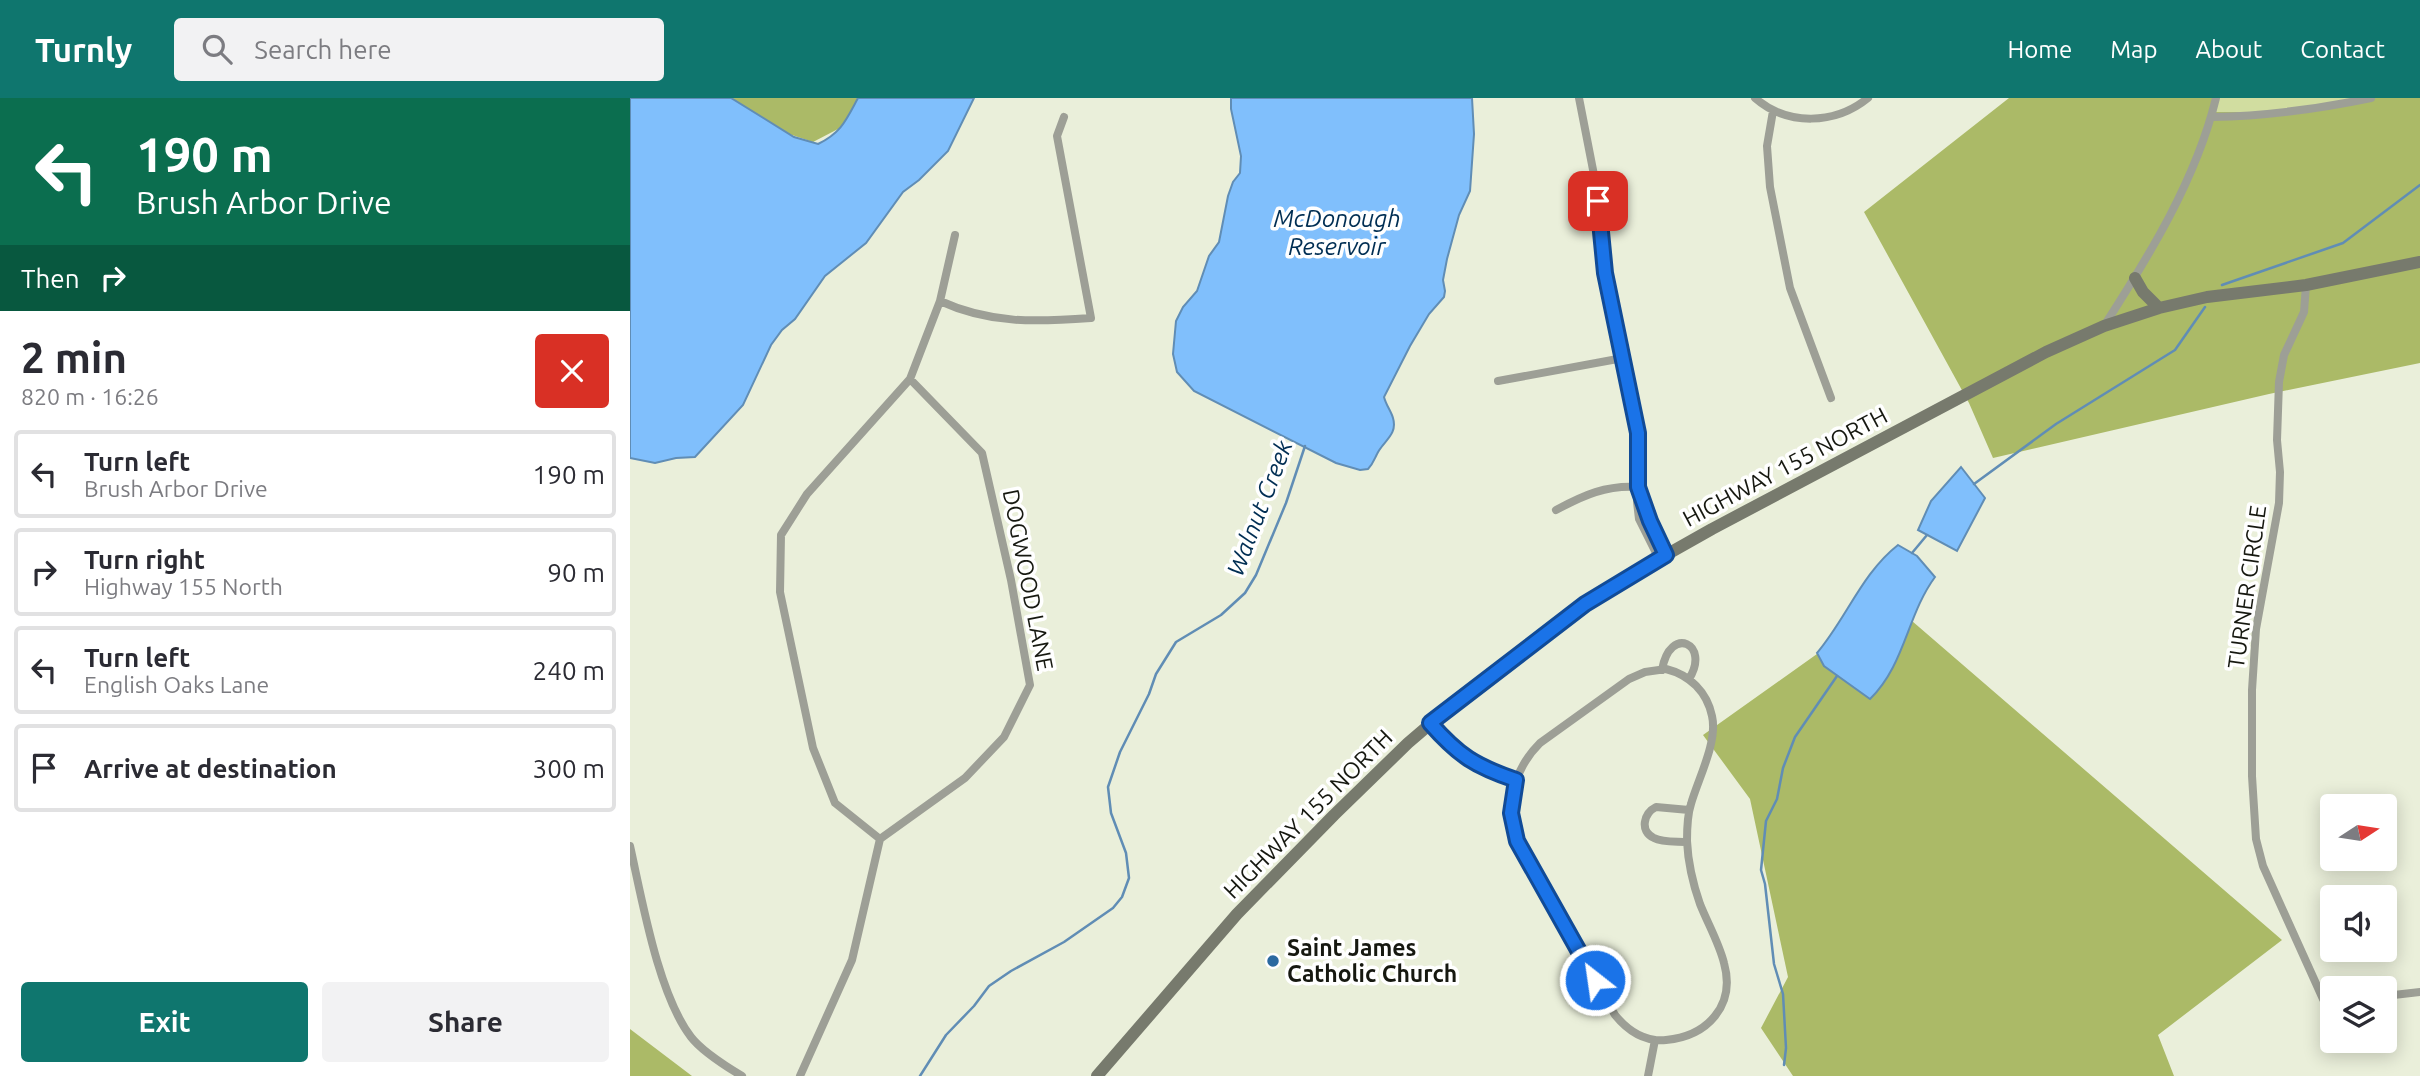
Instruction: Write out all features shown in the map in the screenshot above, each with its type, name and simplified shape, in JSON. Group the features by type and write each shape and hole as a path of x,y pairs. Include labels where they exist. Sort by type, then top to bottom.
{"main road":[{"name":"HIGHWAY 155 NORTH","path":"1097,1076 1237,914 1334,815 1430,723 1577,610 1662,557 2037,357 2104,326 2159,308 2207,298 2306,285 2420,261"},
{"path":"2135,278 2143,292 2159,308"}],"street":[{"path":"1579,98 1595,180 1605,273 1638,433 1638,487 1662,557"},
{"path":"1755,98 1773,111 1826,118 1843,114 1868,98"},
{"path":"2104,326 2135,278 2189,173 2212,117 2216,98"},
{"path":"2212,117 2299,111 2371,98"},
{"path":"1773,111 1767,146 1770,187 1790,288 1831,398"},
{"path":"940,301 975,315 1010,321 1091,318 1057,136 1064,117"},
{"path":"800,1076 852,960 880,839 835,803 813,748 780,592 781,535 807,494 910,379 940,301 955,234"},
{"name":"TURNER CIRCLE","path":"2306,285 2304,313 2284,355 2279,382 2279,503 2256,629 2252,690 2252,776 2256,839 2263,866 2320,992"},
{"path":"1498,381 1623,358"},
{"name":"DOGWOOD LANE","path":"880,839 965,778 1004,737 1030,685 1011,580 982,453 910,379"},
{"path":"1556,510 1600,489 1614,486 1638,487"},
{"path":"1662,670 1669,649 1676,644 1685,644 1692,648 1697,660 1689,679"},
{"path":"1662,670 1672,671 1689,679 1709,704 1713,725 1712,738 1689,810 1687,842 1693,883 1723,959 1726,988 1721,1007 1705,1027 1686,1037 1655,1041 1636,1034 1615,1015 1519,846 1511,813 1516,780 1529,755 1548,737 1629,678 1662,670"},
{"path":"1430,723 1450,746 1466,759 1516,780"},
{"path":"1687,842 1654,838 1647,831 1644,822 1647,814 1656,807 1689,810"},
{"path":"630,846 662,975 674,1008 691,1038 742,1076"},
{"path":"2397,995 2420,992"},
{"path":"1648,1076 1655,1041"}],"green space":[{"path":"724,98 872,98 865,115 813,142 768,127"},
{"path":"2009,98 2214,98 2211,112 2286,112 2371,98 2420,98 2420,363 2269,394 1993,458 1969,403 1864,212"},
{"path":"2214,98 2371,98 2286,112 2211,112"},
{"path":"1890,602 2282,940 2158,1035 2174,1076 1793,1076 1761,1028 1788,977 1750,799 1703,735"},
{"path":"630,1029 692,1076 630,1076"}],"water":[{"path":"630,98 731,98 794,137 818,144 838,130 858,98 974,98 948,151 903,192 866,243 825,276 795,319 782,330 771,345 743,405 695,457 655,463 630,458"},
{"name":"McDonough Reservoir","path":"1231,98 1472,98 1474,134 1470,191 1459,215 1447,259 1443,280 1444,297 1429,314 1384,397 1393,418 1393,429 1368,469 1360,470 1336,463 1194,391 1177,372 1173,354 1176,321 1183,307 1197,291 1209,256 1219,242 1228,196 1240,173 1241,156"},
{"path":"1961,467 1985,498 1957,551 1918,530 1931,501"},
{"path":"1898,545 1917,556 1935,577 1918,607 1891,671 1870,699 1824,666 1817,653 1874,569"}],"waterway":[{"path":"2222,285 2343,243 2420,185"},
{"path":"1974,484 2056,424 2175,350 2205,307"},
{"name":"Walnut Creek","path":"920,1076 946,1035 989,986 1064,942 1113,908 1122,897 1129,878 1126,853 1111,813 1108,787 1120,752 1156,674 1176,642 1221,615 1245,593 1256,575 1286,503 1305,446"},
{"path":"1912,553 1927,535"},
{"path":"1784,1065 1786,1048 1783,994 1774,964 1761,870 1766,821 1777,799 1783,768 1795,737 1837,676"}],"place":[{"name":"Saint James Catholic Church","path":"1273,961"}],"route":[{"path":"1595,980 1517,841 1511,813 1516,780 1466,759 1450,746 1430,723 1585,604 1666,555 1638,487 1639,439 1605,273 1598,201"}]}
